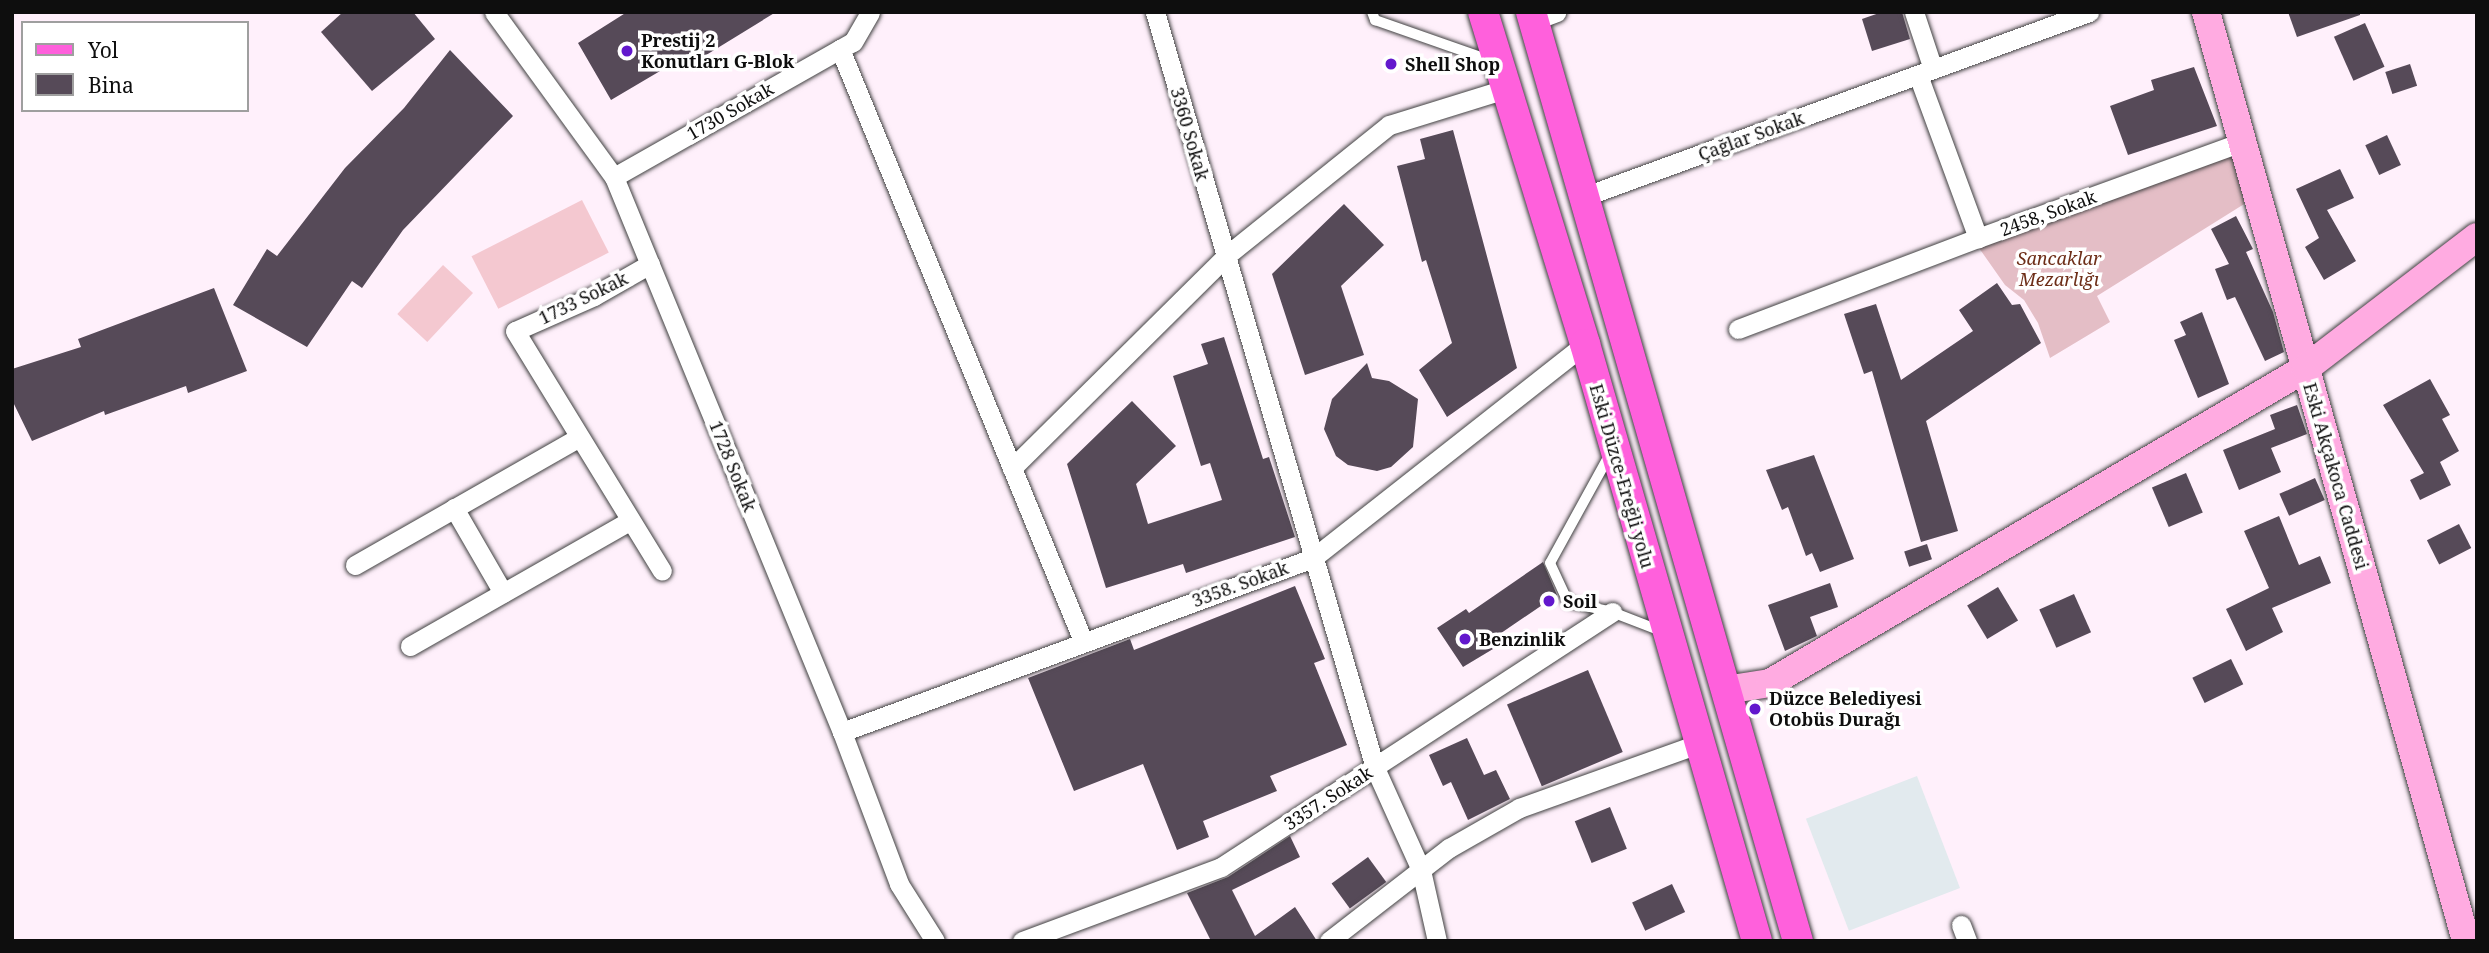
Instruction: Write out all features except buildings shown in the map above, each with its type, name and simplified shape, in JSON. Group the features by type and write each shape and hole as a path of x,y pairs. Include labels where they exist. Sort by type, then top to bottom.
{"main road":[{"name":"Eski Düzce-Ereğli yolu","path":"1483,12 1585,344 1757,941"},
{"path":"1540,15 1583,197 1798,941"}],"street":[{"name":"1728 Sokak","path":"494,12 614,177 842,732 899,884 935,941"},
{"name":"1730 Sokak","path":"614,177 853,41 870,12"},
{"name":"3360 Sokak","path":"1155,12 1375,768 1421,870 1437,941"},
{"name":"2458, Sokak","path":"1914,12 1926,72 1978,238 2242,142"},
{"name":"Çağlar Sokak","path":"1583,197 2089,12"},
{"name":"Eski Akçakoca Caddesi","path":"2206,12 2464,923"},
{"path":"840,49 1083,641"},
{"path":"1012,468 1226,256 1389,125 1502,76"},
{"path":"1726,690 1770,683 2306,368 2477,237"},
{"path":"1738,329 1978,238"},
{"name":"1733 Sokak","path":"578,438 514,331 594,296 650,264"},
{"name":"3358. Sokak","path":"842,732 1314,558 1585,344"},
{"path":"355,565 578,438 662,571"},
{"path":"454,508 503,593"},
{"path":"410,646 629,521"},
{"name":"3357. Sokak","path":"1022,941 1221,867 1612,612"},
{"path":"1329,941 1449,848 1519,808 1700,743"}],"lane":[{"path":"1372,12 1375,20 1502,76"},
{"path":"1614,448 1550,563 1568,602 1612,612 1667,634"}],"shaded area":[{"path":"582,200 609,253 498,309 472,256"},
{"path":"443,265 473,293 427,342 397,314"},
{"path":"1917,776 1960,888 1849,931 1806,819"}],"green space":[{"name":"Sancaklar Mezarlığı","path":"2235,155 2249,201 2097,296 2110,322 2050,358 2038,323 2024,300 2005,285 1979,248"}],"place":[{"name":"Prestij 2 Konutları G-Blok","path":"627,51"},
{"name":"Shell Shop","path":"1391,64"},
{"name":"Soil","path":"1549,601"},
{"name":"Benzinlik","path":"1465,639"},
{"name":"Düzce Belediyesi Otobüs Durağı","path":"1755,709"}]}
